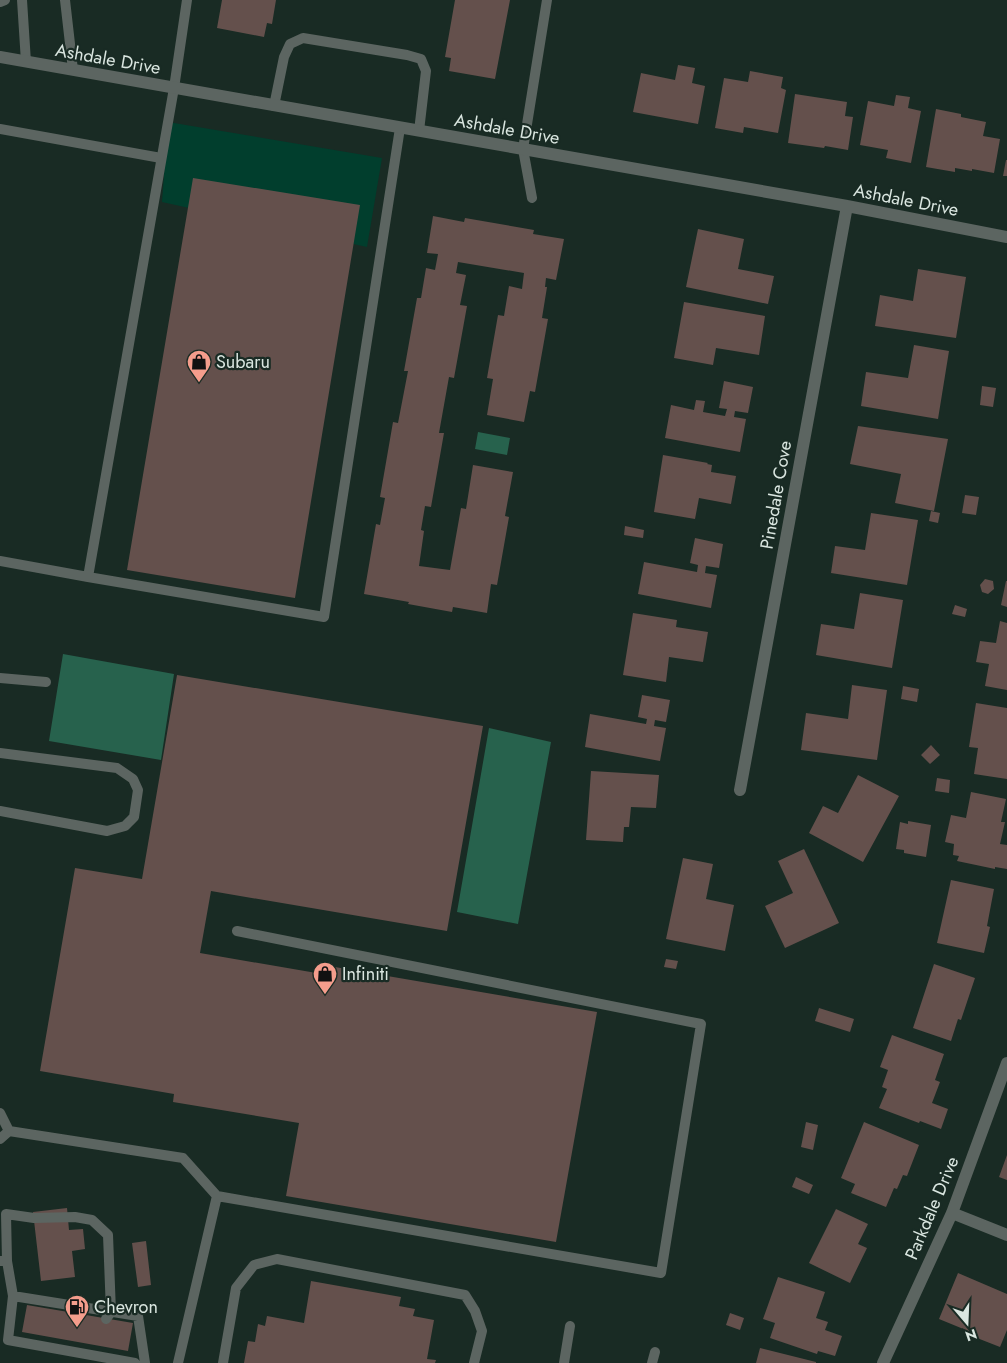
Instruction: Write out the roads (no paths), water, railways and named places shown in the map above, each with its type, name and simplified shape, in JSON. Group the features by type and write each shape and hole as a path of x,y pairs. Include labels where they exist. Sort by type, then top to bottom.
{"street":[{"name":"Ashdale Drive","path":"0,57 847,206 1007,237"},
{"name":"Pinedale Cove","path":"740,790 847,206"},
{"name":"Parkdale Drive","path":"883,1363 952,1213 1007,1063"},
{"path":"952,1213 1007,1235"}],"lane":[{"path":"0,2 5,0"},
{"path":"22,0 26,62"},
{"path":"65,0 73,70"},
{"path":"88,577 162,158 187,0"},
{"path":"532,198 523,149 547,0"},
{"path":"274,106 284,57 290,44 303,38 407,55 421,59 426,71 419,131"},
{"path":"0,560 324,618 400,128"},
{"path":"0,129 162,158"},
{"path":"0,678 46,682"},
{"path":"0,753 117,768 133,779 138,790 134,817 124,826 108,830 0,811"},
{"path":"8,1131 183,1158 217,1196 661,1273 701,1024 237,932"},
{"path":"0,1113 8,1131"},
{"path":"0,1139 8,1131"},
{"path":"178,1363 217,1196"},
{"path":"109,1315 108,1235 92,1220 75,1217 34,1218 6,1214 4,1261 13,1296 8,1340 46,1342 68,1346 102,1357 135,1363"},
{"path":"223,1363 236,1288 254,1265 277,1259 465,1294 475,1311 482,1331 474,1363"},
{"path":"13,1296 69,1309 109,1315 138,1316 145,1363"},
{"path":"564,1363 570,1326"},
{"path":"102,1357 103,1346"},
{"path":"652,1363 654,1352"}],"place":[{"name":"Subaru","path":"199,383"},
{"name":"Infiniti","path":"325,995"},
{"name":"Chevron","path":"77,1328"}]}
